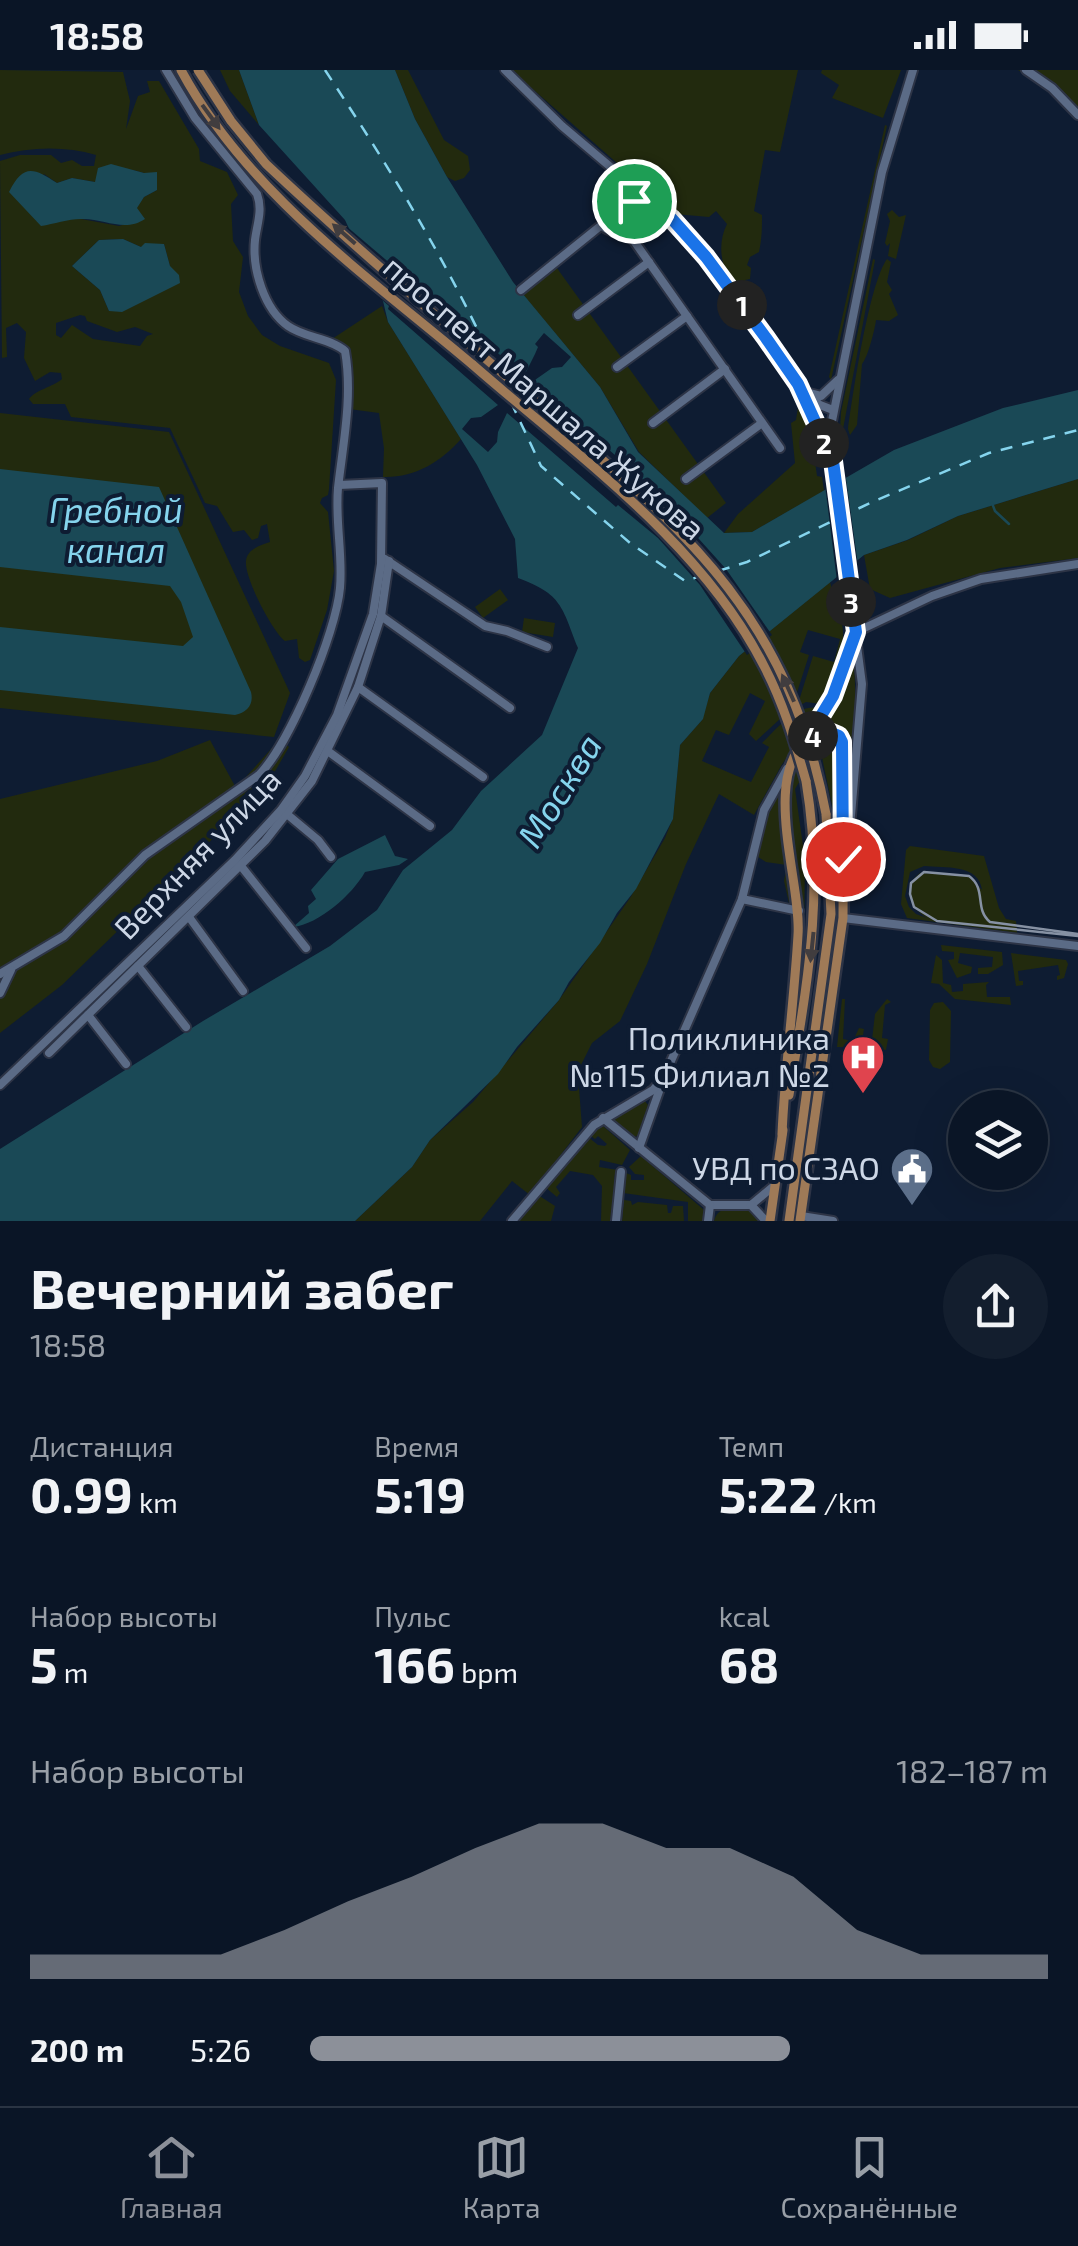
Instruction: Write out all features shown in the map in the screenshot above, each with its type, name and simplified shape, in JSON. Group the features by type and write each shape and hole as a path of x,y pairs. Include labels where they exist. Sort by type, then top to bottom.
{"main road":[{"name":"проспект Маршала Жукова","path":"181,70 232,146 306,223 687,555 744,630 764,665 806,781 816,856 815,914 768,1221"},
{"name":"проспект Маршала Жукова","path":"198,70 247,143 278,175 638,490 700,550 756,625 791,693 814,759 826,814 831,914 788,1221"},
{"path":"782,1134 799,912 784,818 793,762 805,742 827,731 839,736 844,748 843,918 801,1219"}],"street":[{"path":"0,974 64,936 146,856 270,763 291,726 332,624 340,584 339,485 348,383 346,351 293,330 276,314 256,268 260,204 257,194 196,118 166,70"},
{"path":"505,70 672,219 706,257 806,394 833,414"},
{"path":"1026,70 1052,88 1078,115"},
{"path":"844,892 861,713 861,666 833,463 833,414 882,172 913,71"},
{"path":"521,290 640,194"},
{"path":"602,226 629,236 780,448"},
{"path":"578,315 648,262"},
{"path":"616,367 687,316"},
{"path":"653,423 724,369"},
{"path":"806,394 826,394 840,376"},
{"path":"806,394 833,463"},
{"path":"686,479 762,423"},
{"path":"50,1053 288,815 329,752 358,687 381,616 385,559 382,483 339,485"},
{"path":"385,559 485,626 548,647"},
{"name":"Верхняя улица","path":"0,1084 234,860 289,798 322,748 350,682 385,559"},
{"path":"805,742 833,696 856,632 981,578 1078,564"},
{"path":"381,616 510,708"},
{"path":"358,687 483,777"},
{"path":"329,752 430,826"},
{"path":"638,1148 742,899 767,802 793,762"},
{"path":"288,815 318,840 331,858"},
{"path":"240,866 306,948"},
{"path":"742,899 799,912"},
{"path":"189,917 243,991"},
{"path":"843,918 1078,946"},
{"path":"138,966 186,1027"},
{"path":"0,993 12,968"},
{"path":"88,1015 126,1064"},
{"path":"512,1221 586,1134 603,1118 650,1091 666,1074"},
{"path":"650,1091 655,1104"},
{"path":"603,1118 710,1205 750,1205 775,1185"},
{"path":"616,1221 621,1172"},
{"path":"708,1221 710,1205"},
{"path":"750,1205 768,1221"},
{"path":"801,1219 833,1221"}],"green space":[{"path":"0,70 123,72 130,101 126,129 138,96 150,92 147,81 159,81 199,149 200,161 227,172 238,195 231,204 233,241 243,257 239,292 248,316 262,335 280,346 329,363 336,380 329,489 320,503 328,512 334,571 327,610 310,660 299,658 297,639 285,641 273,627 249,579 247,557 255,548 270,542 267,524 261,526 258,538 252,540 244,530 233,532 217,506 205,503 170,428 71,417 65,404 33,404 29,399 62,379 61,373 50,372 35,381 24,358 26,332 17,323 6,328 7,357 2,358 0,161 20,155 51,155 61,163 72,160 82,166 94,166 96,155 48,149 0,155","holes":["133,170 144,173 157,190 144,197 136,208 144,218 119,226 76,218 41,225 27,210 44,174 57,183 72,178 95,182","123,239 141,247 164,244 170,266 138,304 109,311 100,290 72,266 99,240","80,315 117,332 135,327 153,334 140,346 93,339 72,325 61,338 56,335 56,323"]},
{"path":"220,70 239,70 259,125 230,91"},
{"path":"395,70 408,70 444,140 468,156 470,170 464,178 455,181 447,177 415,119"},
{"path":"511,70 798,70 780,152 765,150 754,211 762,215 761,242 759,252 750,257 747,265 751,268 750,279 745,280 751,289 746,295 726,272 721,253 727,224 716,211 709,217 675,214"},
{"path":"822,70 901,70 883,118 832,98 839,85"},
{"path":"1018,70 1078,70 1078,121 1047,90"},
{"path":"887,126 831,380 829,377"},
{"path":"892,210 899,217 906,215 896,259 888,256 890,243 885,243 890,221 887,214"},
{"path":"887,259 891,262 889,294 898,315 889,321 876,320 862,364 857,425 850,435 863,340 874,291"},
{"path":"875,260 839,450 841,412"},
{"path":"554,264 726,503 707,518 639,452 600,387 520,291"},
{"path":"382,306 388,322 461,439 426,467 394,477 383,477 379,413 349,409 351,349 332,339"},
{"path":"799,401 812,426 820,458 815,462 817,476 822,477 824,491 752,532 724,533 738,514 795,463 791,423 796,420"},
{"name":"Гребной канал","path":"0,413 169,432 290,693 274,737 0,708"},
{"path":"1078,479 1078,558 1000,568 890,598 870,589 864,555 908,540 958,516"},
{"path":"830,582 843,641 830,685 821,704 806,702 797,707 813,656 834,662 840,639 808,630 800,652 809,655 792,708 756,741 749,734 765,701 750,693 729,735 716,730 702,761 751,782 769,747 762,743 795,713 819,708 754,815 719,794 620,1021 592,1043 581,1065 578,1075 582,1127 530,1195 512,1181 480,1221 355,1221 412,1167 430,1140 473,1102 559,1000 630,898 665,838 673,818 680,745 702,720 710,693 739,656"},
{"path":"500,589 508,600 483,618 475,607"},
{"path":"524,618 555,623 553,637 522,632"},
{"path":"854,658 856,713 848,801 849,743 835,728 820,726 838,698"},
{"path":"816,738 837,738 841,748 838,862 836,824 820,748 795,789 805,860 804,936 789,799 793,775"},
{"path":"280,739 289,747 266,787 62,985 0,1033 0,799 157,761 210,740 236,788"},
{"path":"782,788 783,833 795,907 789,903 784,881 787,865 758,857 766,819"},
{"path":"910,846 984,856 999,908 1006,919 1016,921 1017,933 907,918 901,904 906,850","holes":["924,866 968,872 980,882 982,890 969,876 920,873 911,885 910,897 927,918 916,914 905,896 910,872"]},
{"path":"941,945 1002,952 1003,965 988,974 978,974 978,968 992,967 993,957 960,953 958,963 972,967 971,973 957,978 948,960 954,959 954,952 942,951"},
{"path":"1011,953 1066,960 1064,978 1057,980 1058,965 1018,971 1023,985 1016,986"},
{"path":"936,955 942,960 943,983 951,985 952,992 963,991 963,984 989,982 987,997 1010,997 1011,1005 955,999 939,984 931,983"},
{"path":"842,999 843,1039 853,1041 859,1028 864,1029 861,1047 837,1047"},
{"path":"887,999 891,1002 885,1005 882,1038 888,1039 886,1050 871,1049 868,1040 872,1040 875,1014"},
{"path":"943,1002 951,1011 950,1062 940,1069 929,1060 930,1010 934,1003"},
{"path":"644,1100 648,1105 638,1135 632,1139 613,1120"},
{"path":"602,1125 630,1150 622,1165 600,1160 599,1167 618,1170 610,1221 601,1221 602,1186 593,1175 570,1171 556,1187 560,1193 557,1197 545,1187 588,1137 598,1145 607,1144 590,1135"},
{"path":"641,1156 704,1210 704,1221 688,1221 688,1202 623,1193 626,1173 631,1180 644,1180 644,1175 635,1174 629,1167"},
{"path":"538,1195 555,1206 551,1221 516,1221"},
{"path":"624,1200 632,1205 667,1205 668,1213 673,1206 683,1206 684,1221 622,1221"},
{"path":"729,1208 749,1208 761,1221 714,1221"}],"water":[{"name":"Москва","path":"239,70 395,70 415,119 447,177 513,282 600,387 638,452 724,533 752,532 894,450 1003,408 1078,390 1078,479 958,516 864,555 739,656 710,693 703,719 680,745 673,819 636,889 600,943 498,1074 430,1140 412,1167 355,1221 0,1221 0,1149 330,946 377,910 403,870 452,830 481,791 542,735 578,648 559,604 544,590 518,578 515,539 477,465 388,322 383,301 345,220 259,125"},
{"path":"111,164 144,173 157,172 157,190 144,197 137,208 145,219 129,225 81,219 41,226 9,192 19,177 29,171 57,183 72,178 95,182 98,168"},
{"path":"123,239 141,247 145,243 164,244 180,283 122,312 109,311 100,290 72,266 99,240"},
{"name":"Гребной канал","path":"0,469 159,487 251,692 246,710 235,715 0,690 0,627 183,646 193,637 181,602 170,586 0,567"},
{"path":"385,835 395,856 408,859 399,865 365,872 334,907 293,927 309,913 308,906 316,899 311,890 338,859"}],"pier":[{"path":"332,214 412,282 415,280 524,376 538,347 535,344 544,333 571,357 562,367 552,368 532,382 641,478 681,519 726,569 772,635 747,655 700,585 658,538 507,413 497,442 488,452 462,429 471,418 481,417 498,405 373,292"},
{"path":"845,471 858,565 837,581 825,485"}],"waterway":[{"path":"992,503 1009,524"}],"ferry route":[{"path":"325,70 414,211 491,358"},
{"path":"511,402 541,466 630,543 685,581 701,576"},
{"path":"718,571 747,562 872,502 989,453 1078,430"}],"tram line":[{"path":"1078,934 990,922 982,911 978,887 969,876 924,872 911,883 914,907 937,921 1078,936"}],"place":[{"name":"Поликлиника №115 Филиал №2","path":"863,1095"},
{"name":"УВД по СЗАО","path":"912,1207"}],"route":[{"path":"634,201 640,194 672,219 706,257 798,384 833,461 856,632 833,696 805,742 827,731 839,736 844,748 843,859"}]}
